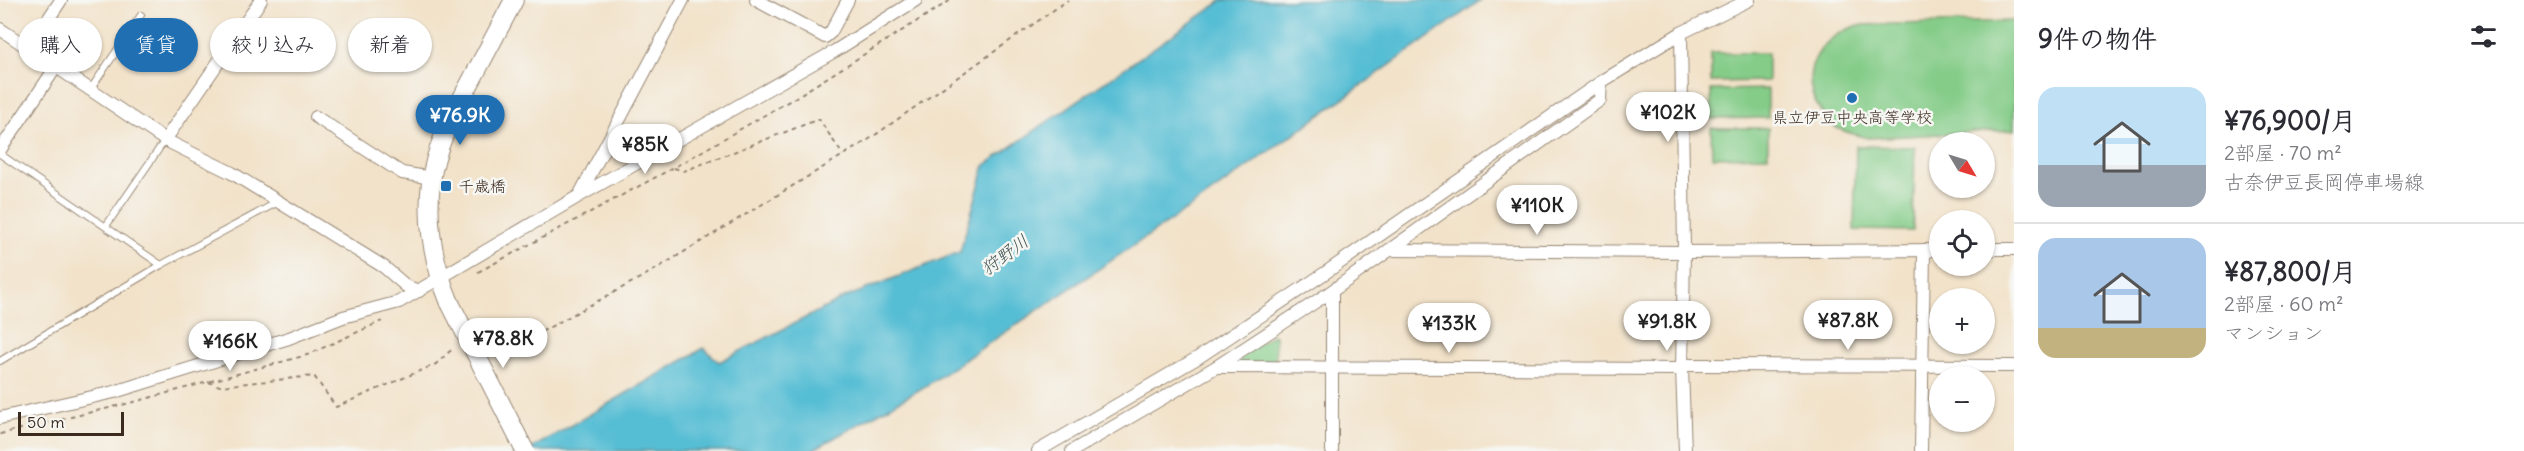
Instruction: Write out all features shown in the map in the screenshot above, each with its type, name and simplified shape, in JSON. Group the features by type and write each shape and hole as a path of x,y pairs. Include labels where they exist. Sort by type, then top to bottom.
{"main road":[{"path":"514,0 451,120 432,178 429,213 435,256 450,303 525,451"}],"street":[{"path":"49,18 61,0"},
{"path":"165,140 261,0"},
{"path":"579,196 683,0"},
{"path":"756,0 825,38 831,32 848,0"},
{"path":"0,418 114,392 290,338 343,317 399,302 579,196 835,51 916,0"},
{"path":"1038,451 1199,357 1325,273 1601,82 1682,33 1749,0"},
{"path":"0,29 18,41"},
{"path":"1682,33 1684,252 1682,367 1685,451"},
{"path":"0,152 53,72"},
{"path":"63,72 165,140 232,173 384,267 406,286 419,291"},
{"path":"1072,451 1216,367 1332,291 1600,100 1601,82"},
{"path":"316,117 402,173 432,178"},
{"path":"1995,249 2014,249"},
{"path":"1389,250 1684,252 1929,250"},
{"path":"1921,451 1924,250"},
{"path":"1332,291 1332,451"},
{"path":"1216,367 1332,370 2014,366"}],"lane":[{"path":"90,90 141,15"},
{"path":"106,226 165,140"},
{"path":"0,152 161,265"},
{"path":"0,361 161,265 278,202"}],"path":[{"path":"472,275 673,168 796,97 951,0"},
{"path":"484,346 528,339 651,272 868,140 1068,0"},
{"path":"673,168 684,171 819,119 843,155"},
{"path":"0,434 307,355 387,319"},
{"path":"208,382 220,387 314,376 336,407 436,364 450,351 461,349"}],"green space":[{"path":"2014,21 2014,130 1929,132 1929,135 1868,138 1834,126 1818,107 1812,93 1810,80 1812,67 1824,46 1834,37 1859,25"},
{"path":"1711,53 1768,53 1768,81 1711,82"},
{"path":"1768,89 1768,118 1711,119 1711,90"},
{"path":"1711,128 1768,128 1768,156 1712,157"},
{"path":"1856,146 1915,147 1913,231 1854,230"},
{"path":"1273,335 1275,336 1276,363 1236,364 1234,359"}],"water":[{"name":"狩野川","path":"1223,0 1481,0 1204,198 924,387 811,451 527,451 704,348 719,362 844,298 960,252 985,165"}],"place":[{"name":"県立伊豆中央高等学校","path":"1852,98"},
{"name":"千歳橋","path":"446,186"}]}
